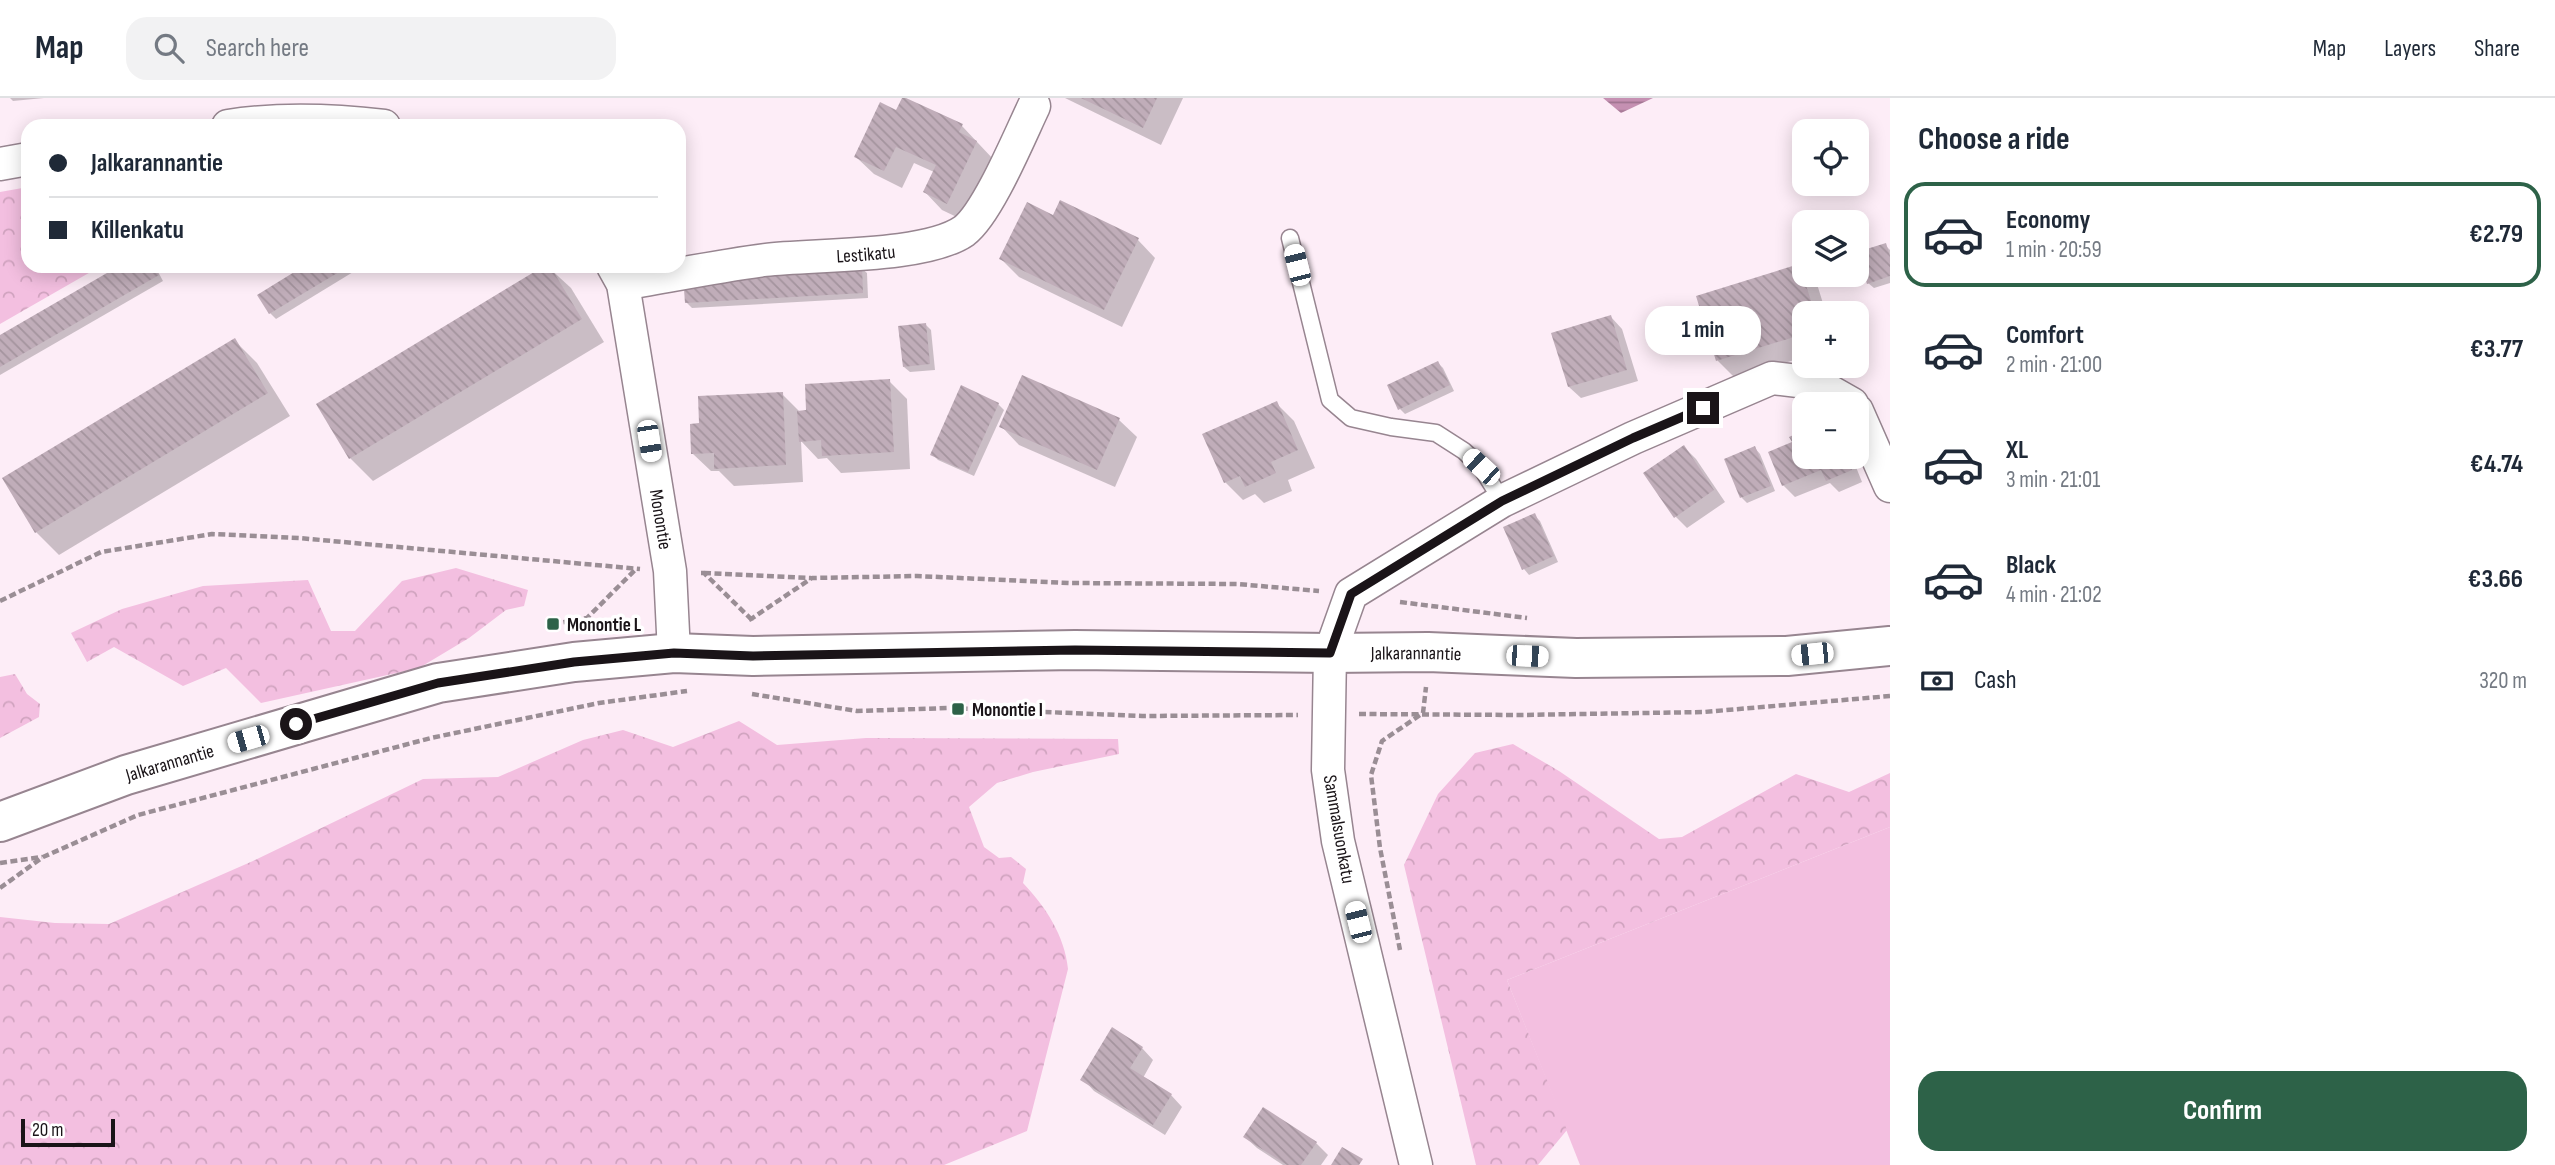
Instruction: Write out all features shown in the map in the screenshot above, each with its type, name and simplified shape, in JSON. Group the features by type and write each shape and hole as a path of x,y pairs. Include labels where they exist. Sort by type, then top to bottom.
{"main road":[{"name":"Jalkarannantie","path":"0,822 126,775 438,683 574,662 674,653 753,656 1075,650 1428,652 1576,657 1787,656 1890,646"}],"street":[{"name":"Lestikatu","path":"686,268 912,248 943,241 966,229 991,195 1034,106"},
{"path":"0,164 21,160"},
{"name":"Lestikatu","path":"618,275 638,273"},
{"name":"Monontie","path":"618,275 670,571 674,653"},
{"path":"1351,594 1502,501 1633,438 1772,378 1815,383 1831,392"},
{"path":"1869,438 1890,486"},
{"name":"Sammalsuonkatu","path":"1351,594 1330,653 1328,770 1338,841 1416,1165"}],"lane":[{"path":"1290,238 1330,400 1351,418 1391,428 1437,433 1464,450 1481,467 1502,501"}],"path":[{"path":"0,601 101,552 212,534 299,538 704,573 812,578 917,576 1069,583 1237,584 1351,594 1535,619"},
{"path":"553,624 587,618 635,569"},
{"path":"704,573 751,619 757,694 744,693"},
{"path":"751,619 812,578"},
{"path":"1401,957 1380,848 1371,775 1382,741 1423,713 1433,607"},
{"path":"0,888 43,857 138,815 431,738 599,703 691,690"},
{"path":"0,863 43,857"}],"green space":[{"path":"21,188 21,273 89,273 0,324 0,192"},
{"path":"456,568 528,590 524,606 506,610 469,638 419,668 261,703 226,668 183,686 114,647 87,662 71,633 122,609 203,586 308,580 331,631 355,631 402,581"},
{"path":"15,674 27,694 40,704 39,717 0,738 0,677"},
{"path":"739,721 777,745 866,738 1118,739 1119,754 1033,772 997,783 969,807 984,847 999,858 1011,857 1026,869 1023,883 1053,922 1066,957 1068,969 1027,1131 944,1165 0,1165 0,917 55,923 109,924 253,861 423,779 498,777 583,740 623,730 673,747"},
{"path":"1513,744 1559,771 1659,839 1682,837 1796,774 1849,792 1890,773 1890,827 1507,980 1567,1130 1538,1165 1476,1165 1404,865 1438,794 1475,753"},
{"path":"1890,827 1890,1165 1580,1165 1507,980"}],"shaded area":[{"path":"1603,98 1653,98 1621,113"}],"building":[{"path":"902,98 963,124 959,132 977,141 947,204 923,192 936,165 896,147 884,171 854,157 880,102 896,110"},
{"path":"1081,98 1157,98 1143,128"},
{"path":"1060,200 1139,238 1104,310 999,259 1027,202 1053,215"},
{"path":"1886,243 1890,256 1890,276 1869,283 1869,248"},
{"path":"862,266 863,293 685,303 683,276"},
{"path":"1792,266 1792,287 1807,287 1811,301 1792,301 1792,338 1716,361 1696,296"},
{"path":"107,273 159,275 0,367 0,335"},
{"path":"293,273 337,273 269,314 257,295"},
{"path":"532,273 554,273 582,319 349,459 316,404"},
{"path":"1611,315 1627,370 1568,387 1551,333"},
{"path":"926,323 930,364 903,367 898,326"},
{"path":"235,338 268,393 35,533 2,478"},
{"path":"1438,361 1450,385 1398,410 1387,385"},
{"path":"1022,375 1120,418 1097,470 999,427"},
{"path":"890,379 894,452 822,456 821,440 799,442 797,411 806,410 805,384"},
{"path":"961,385 999,403 968,472 930,455"},
{"path":"783,392 786,465 714,469 714,453 691,454 690,424 699,423 698,396"},
{"path":"1277,401 1298,450 1271,462 1276,473 1245,487 1240,476 1224,483 1202,434"},
{"path":"1792,442 1792,469 1852,470 1826,481 1821,470 1782,486 1768,452"},
{"path":"1684,445 1714,490 1674,518 1643,473"},
{"path":"1755,446 1771,486 1740,498 1724,459"},
{"path":"1535,513 1554,556 1522,570 1503,527"},
{"path":"1112,1027 1143,1047 1130,1068 1172,1094 1153,1125 1080,1080"},
{"path":"1263,1107 1317,1142 1301,1165 1287,1165 1243,1137"},
{"path":"1342,1147 1363,1159 1359,1165 1331,1165"}],"place":[{"name":"Monontie L","path":"553,624"},
{"name":"Monontie I","path":"958,709"}],"route":[{"path":"296,724 438,683 574,662 674,653 753,656 1075,650 1330,653 1351,594 1502,501 1633,438 1703,408"}]}
